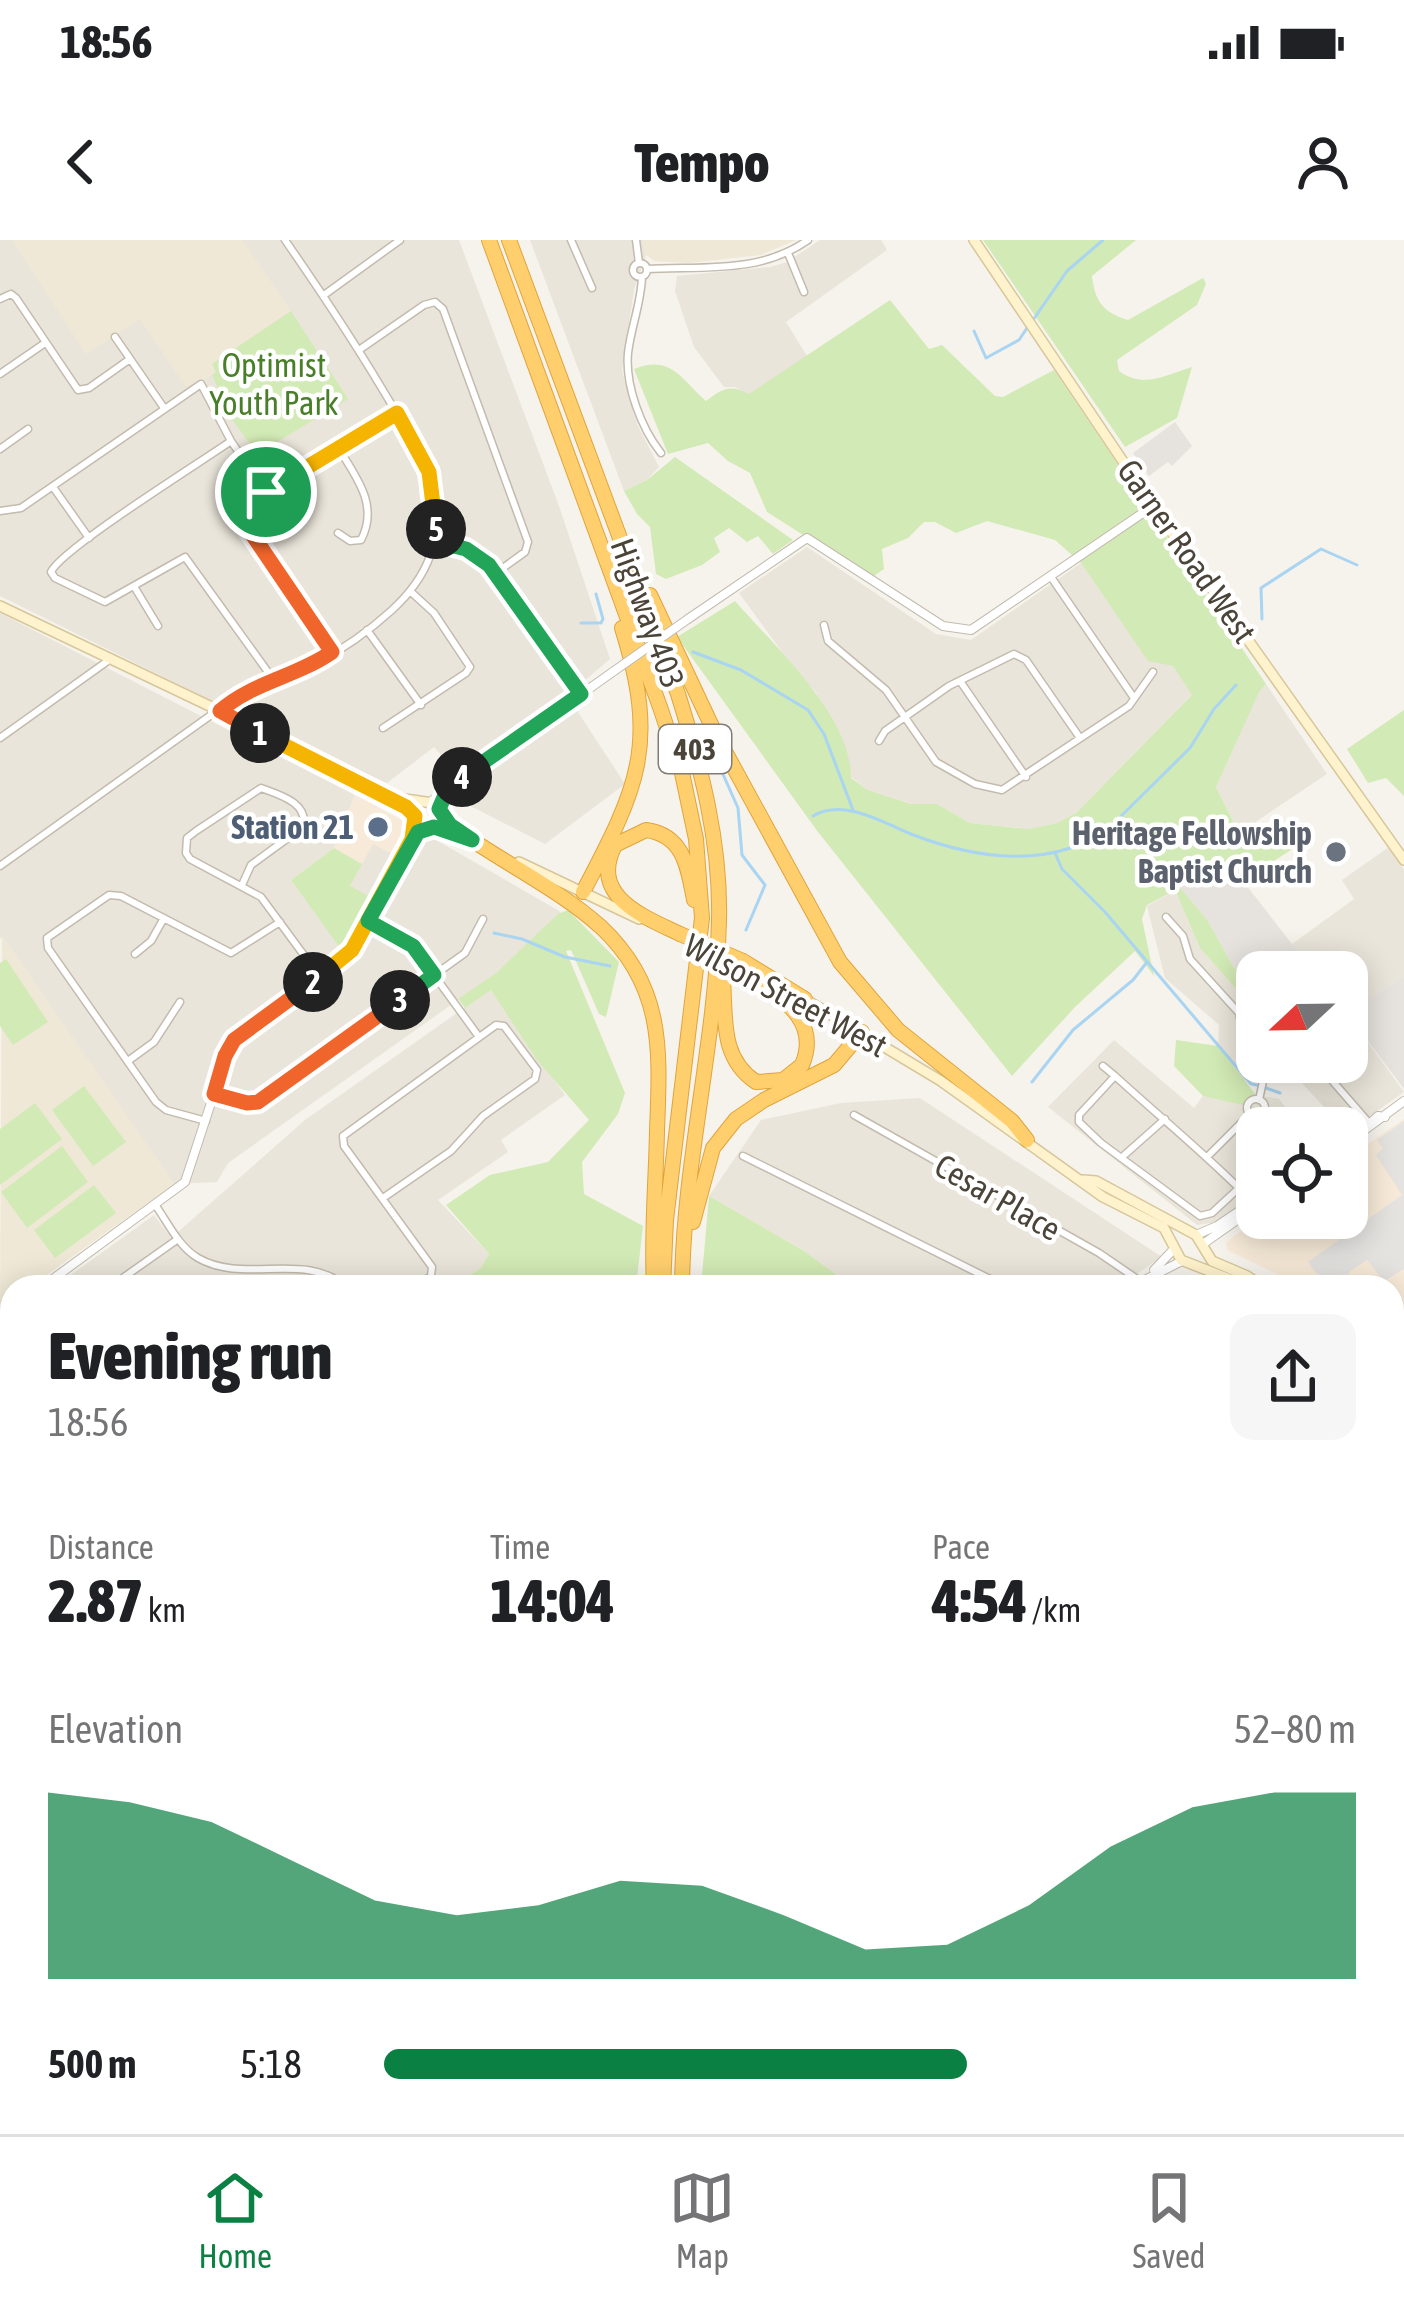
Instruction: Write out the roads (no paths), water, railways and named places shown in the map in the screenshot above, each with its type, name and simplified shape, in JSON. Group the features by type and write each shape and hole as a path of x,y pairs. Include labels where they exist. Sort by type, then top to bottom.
{"highway":[{"name":"403","path":"489,240 590,520"},
{"name":"Highway 403","path":"509,240 700,765 714,842 720,916 715,996 691,1163 685,1275"},
{"path":"608,503 716,735 840,962 898,1030 1028,1139"},
{"name":"Highway 403","path":"590,520 661,707 697,839 703,918 697,991 660,1275"},
{"path":"583,892 630,800 643,732 632,666 590,520"},
{"path":"682,1086 696,920 687,870 673,840 658,832 646,830 615,845 607,867 613,893 634,911 678,936 743,966 805,999"},
{"path":"472,840 602,928 636,970 647,993 661,1048 659,1275"},
{"path":"720,916 726,1034 734,1063 756,1082 783,1080 802,1065 808,1035 798,1014 743,966"},
{"path":"685,1275 697,1202 713,1148 747,1109 817,1077 862,1032"}],"main road":[{"name":"Garner Road West","path":"974,240 1153,506 1404,860"},
{"name":"Wilson Street West","path":"1,608 220,711 385,796 431,827 472,840 678,936"},
{"name":"Wilson Street West","path":"385,796 433,807 472,840"},
{"path":"416,817 433,807"},
{"path":"431,827 433,807"},
{"name":"Wilson Street West","path":"805,999 1028,1139 1102,1197 1164,1228 1185,1261 1220,1275"},
{"name":"Wilson Street West","path":"1083,1180 1096,1181 1197,1237 1211,1260 1245,1275"},
{"path":"1174,1249 1178,1238 1197,1237 1200,1257 1185,1261"}],"street":[{"path":"0,866 220,711 273,679 313,664 367,629 410,591 434,541 436,510 429,472 359,350 286,240"},
{"path":"324,295 400,240"},
{"path":"571,240 592,288"},
{"path":"636,240 644,273 629,348 629,374 650,437 661,453"},
{"path":"644,273 756,263 788,254 808,240"},
{"path":"788,254 804,292"},
{"path":"0,298 11,294 16,298 78,391 130,359"},
{"path":"359,350 424,304 435,302 442,309 528,542 525,552 496,573"},
{"path":"115,337 165,410"},
{"path":"0,374 45,343"},
{"path":"0,511 21,508 202,384 231,441 266,492"},
{"path":"332,652 241,518 243,507 397,413"},
{"path":"0,449 28,429"},
{"path":"231,441 54,563 51,572 105,602 185,557 273,679"},
{"path":"338,533 350,541 361,540 369,512 362,488 339,449"},
{"path":"52,487 89,538"},
{"path":"433,807 448,788 807,538 954,631 980,626 1153,506"},
{"path":"434,541 478,555 496,573 581,694"},
{"path":"1051,578 1134,698"},
{"path":"134,588 158,626"},
{"path":"383,728 470,667 434,613 410,591"},
{"path":"824,625 828,641 886,690 936,762 974,784 1006,790 1134,698 1153,672"},
{"path":"367,629 421,705"},
{"path":"879,741 905,716 1007,655 1020,655 1081,739"},
{"path":"0,738 109,660"},
{"path":"959,681 1026,777"},
{"path":"242,885 251,865 303,827 305,819 295,804 261,788 196,831 185,845 190,859 261,897 320,977"},
{"path":"59,1275 188,1180 234,1040 349,954 412,839 416,817"},
{"path":"412,839 431,827"},
{"path":"206,1121 161,1107 46,941 109,895 122,896 231,953 280,922"},
{"path":"1166,917 1183,936 1190,958 1236,1010"},
{"path":"135,954 151,941 164,918"},
{"path":"214,1094 258,1102 465,953 483,919"},
{"path":"368,921 413,946 479,1038"},
{"path":"128,1060 154,1042 180,1002"},
{"path":"383,1198 451,1151 483,1115 537,1076 505,1026 496,1025 343,1136 344,1146 432,1267 431,1275"},
{"path":"1103,1066 1236,1185"},
{"path":"1115,1076 1078,1120 1200,1216 1216,1210 1236,1191"},
{"path":"1263,1083 1259,1100 1263,1107"},
{"path":"1334,1083 1369,1123 1385,1117"},
{"path":"1251,1107 1249,1103 1259,1100"},
{"path":"1368,1128 1404,1101"},
{"name":"Cesar Place","path":"854,1115 1131,1275"},
{"path":"1121,1158 1166,1119"},
{"path":"1207,1157 1236,1131"},
{"path":"743,1156 982,1275"},
{"path":"156,1206 178,1238 210,1263 257,1271 314,1269 325,1275"},
{"path":"1197,1237 1236,1214"},
{"path":"127,1275 178,1238"},
{"path":"1146,1275 1174,1249"},
{"path":"1154,1275 1185,1261"}],"waterway":[{"path":"1033,320 1067,271 1103,240"},
{"path":"974,331 986,358 1019,340 1027,328"},
{"path":"1262,619 1261,588 1321,549 1357,565"},
{"path":"581,623 601,623 596,594"},
{"path":"693,652 741,670 808,710 824,734 853,810"},
{"path":"813,816 850,811 936,843 987,854 1040,855 1065,850 1111,826 1190,748 1214,709 1236,685"},
{"path":"718,763 738,808 742,855 765,885 746,930"},
{"path":"1056,855 1062,869 1105,912 1251,1084 1257,1085"},
{"path":"494,933 565,957 610,966"},
{"path":"1032,1082 1073,1030 1133,980 1147,962"},
{"path":"1266,1088 1280,1093"}],"place":[{"name":"Station 21","path":"378,827"},
{"name":"Heritage Fellowship Baptist Church","path":"1336,852"}],"park label":[{"name":"Optimist Youth Park","path":"274,384"}]}
